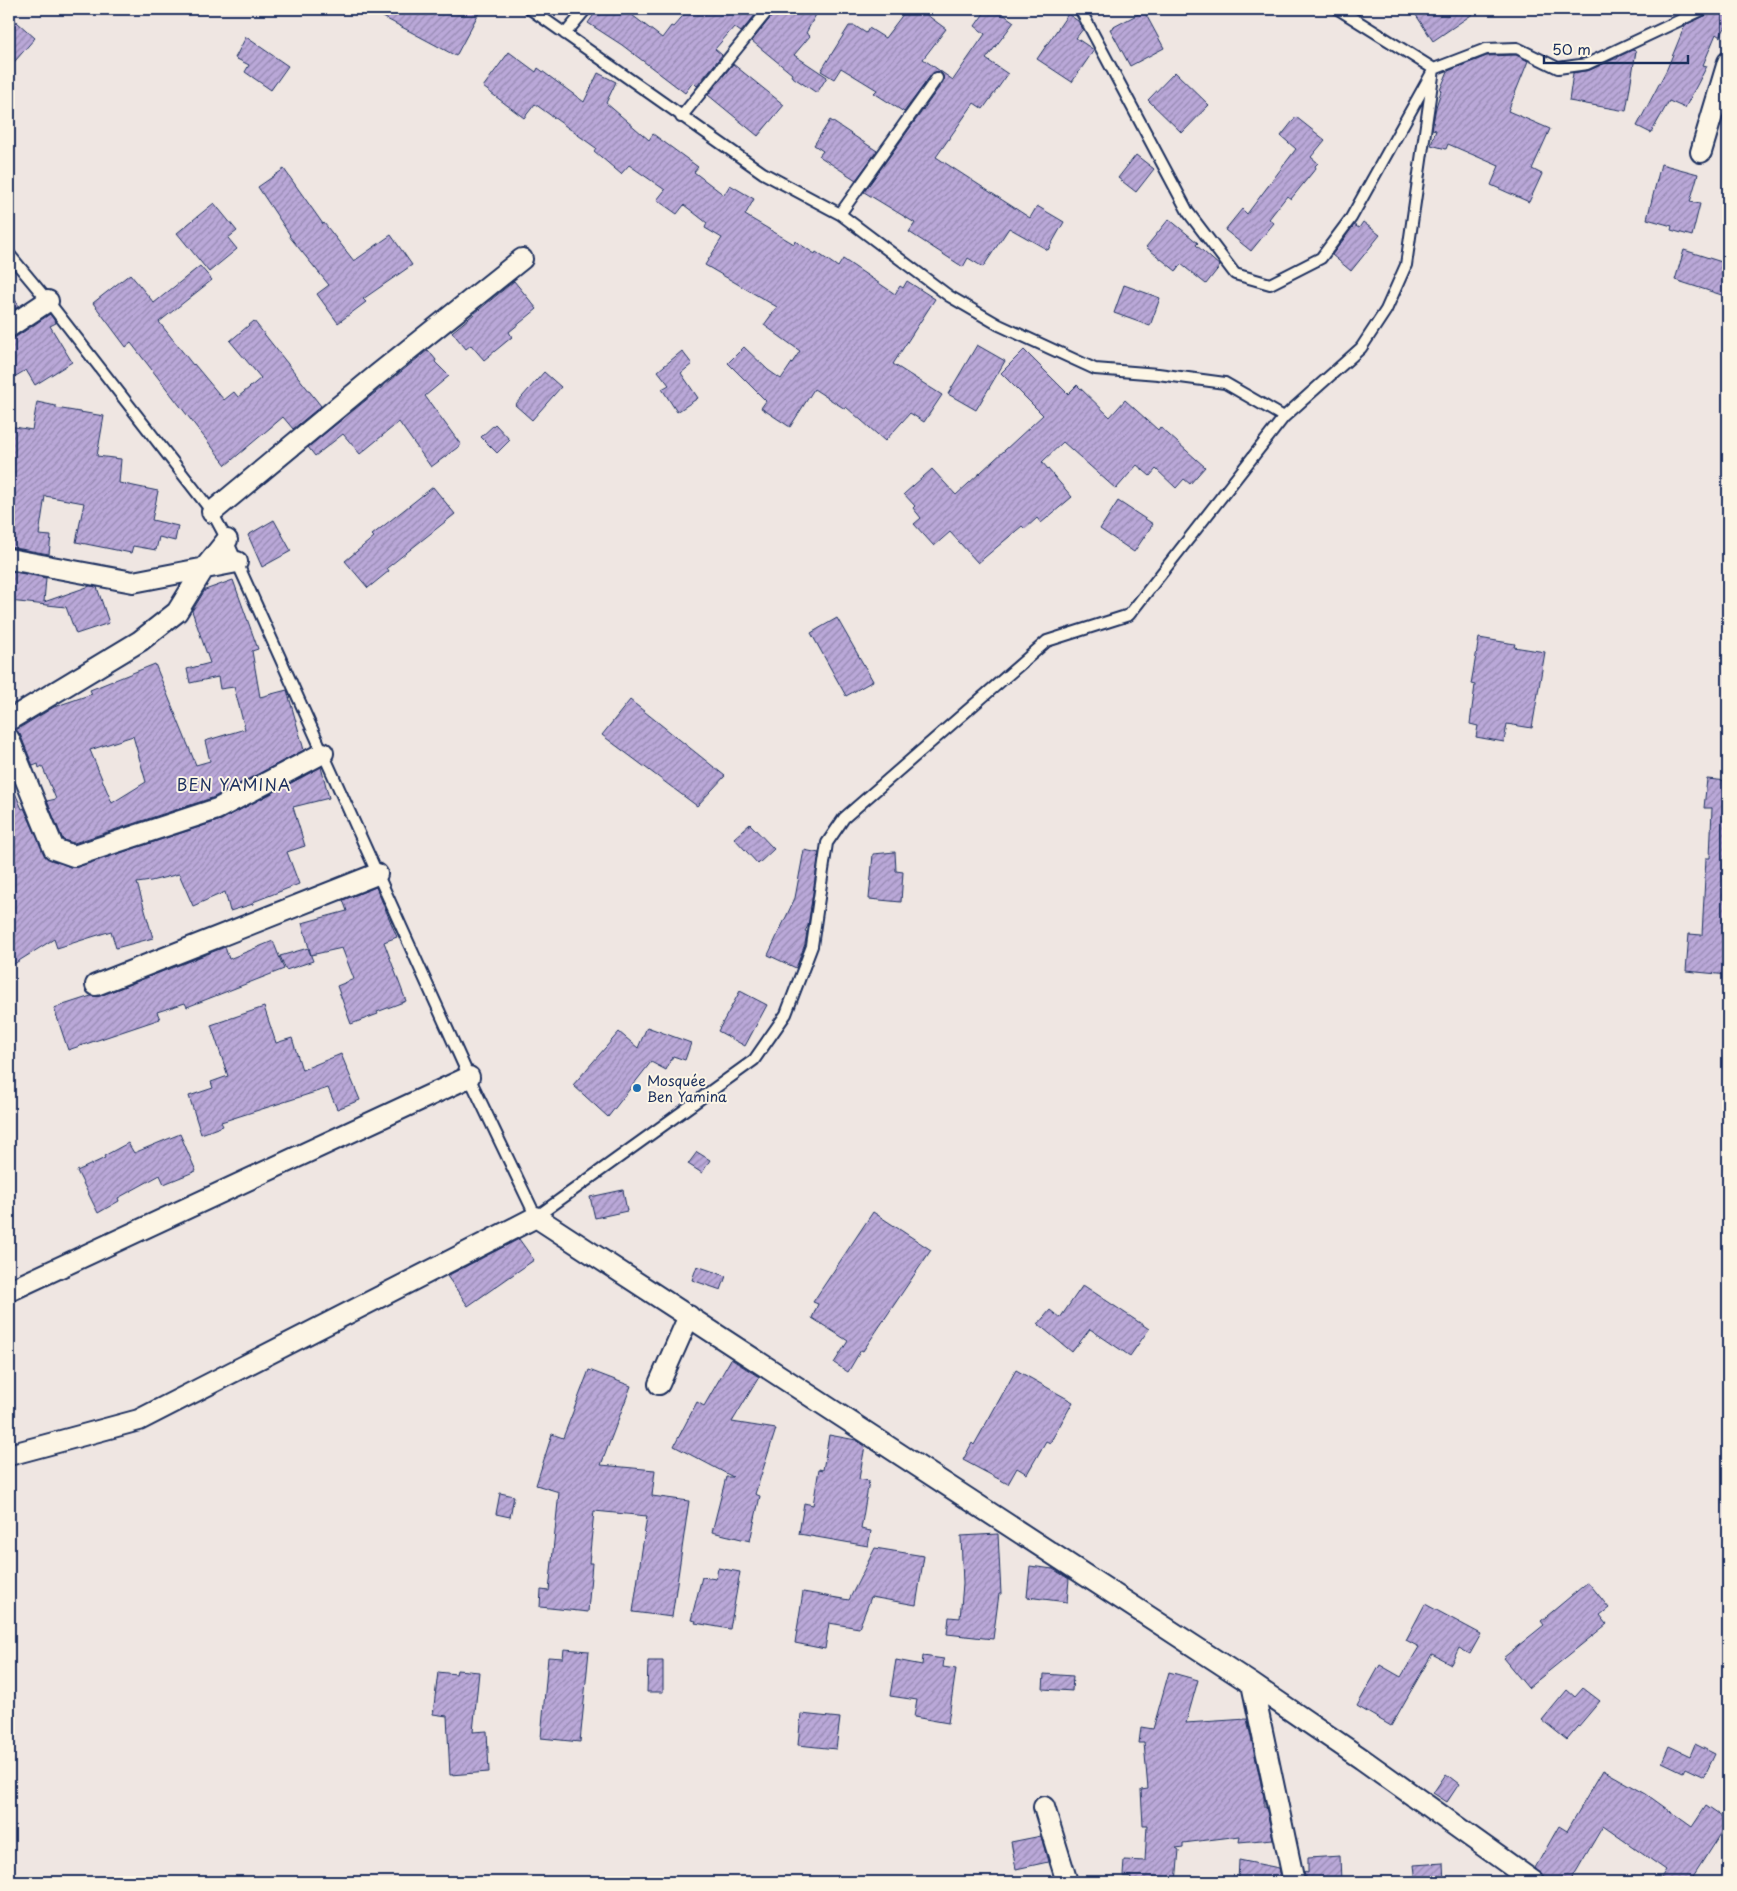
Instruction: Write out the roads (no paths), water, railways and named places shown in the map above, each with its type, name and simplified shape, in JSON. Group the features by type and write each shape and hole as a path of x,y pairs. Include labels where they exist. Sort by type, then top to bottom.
{"street":[{"path":"1701,152 1728,62"},
{"path":"212,512 376,375 522,259"},
{"path":"9,327 48,301"},
{"path":"9,720 140,641 177,612 203,570 227,540"},
{"path":"9,559 133,582 237,562"},
{"path":"9,739 54,849 74,856 216,809 323,753"},
{"path":"96,985 378,874"},
{"path":"9,1292 469,1077"},
{"path":"9,1455 139,1420 536,1218 1252,1684 1362,1759 1534,1882"},
{"path":"659,1384 689,1316"},
{"path":"1252,1684 1294,1882"},
{"path":"1044,1807 1067,1882"}],"lane":[{"path":"530,9 763,173 840,214 949,296 999,325 1095,369 1158,374 1224,384 1284,417"},
{"path":"565,34 586,9"},
{"path":"682,117 769,9"},
{"path":"1080,9 1188,212 1235,274 1270,284 1321,258 1346,225 1434,69 1486,49 1517,48 1558,68 1587,64 1704,9"},
{"path":"1338,9 1434,69"},
{"path":"9,254 48,301 212,512 227,540 469,1077 536,1218 754,1060 786,1014 812,946 827,843 844,818 1047,641 1129,615 1284,417 1361,348 1386,310 1406,265 1434,69"},
{"path":"840,214 936,78"}],"place":[{"name":"Mosquée Ben Yamina","path":"637,1088"}],"district":[{"name":"BEN YAMINA","path":"234,784"}]}
